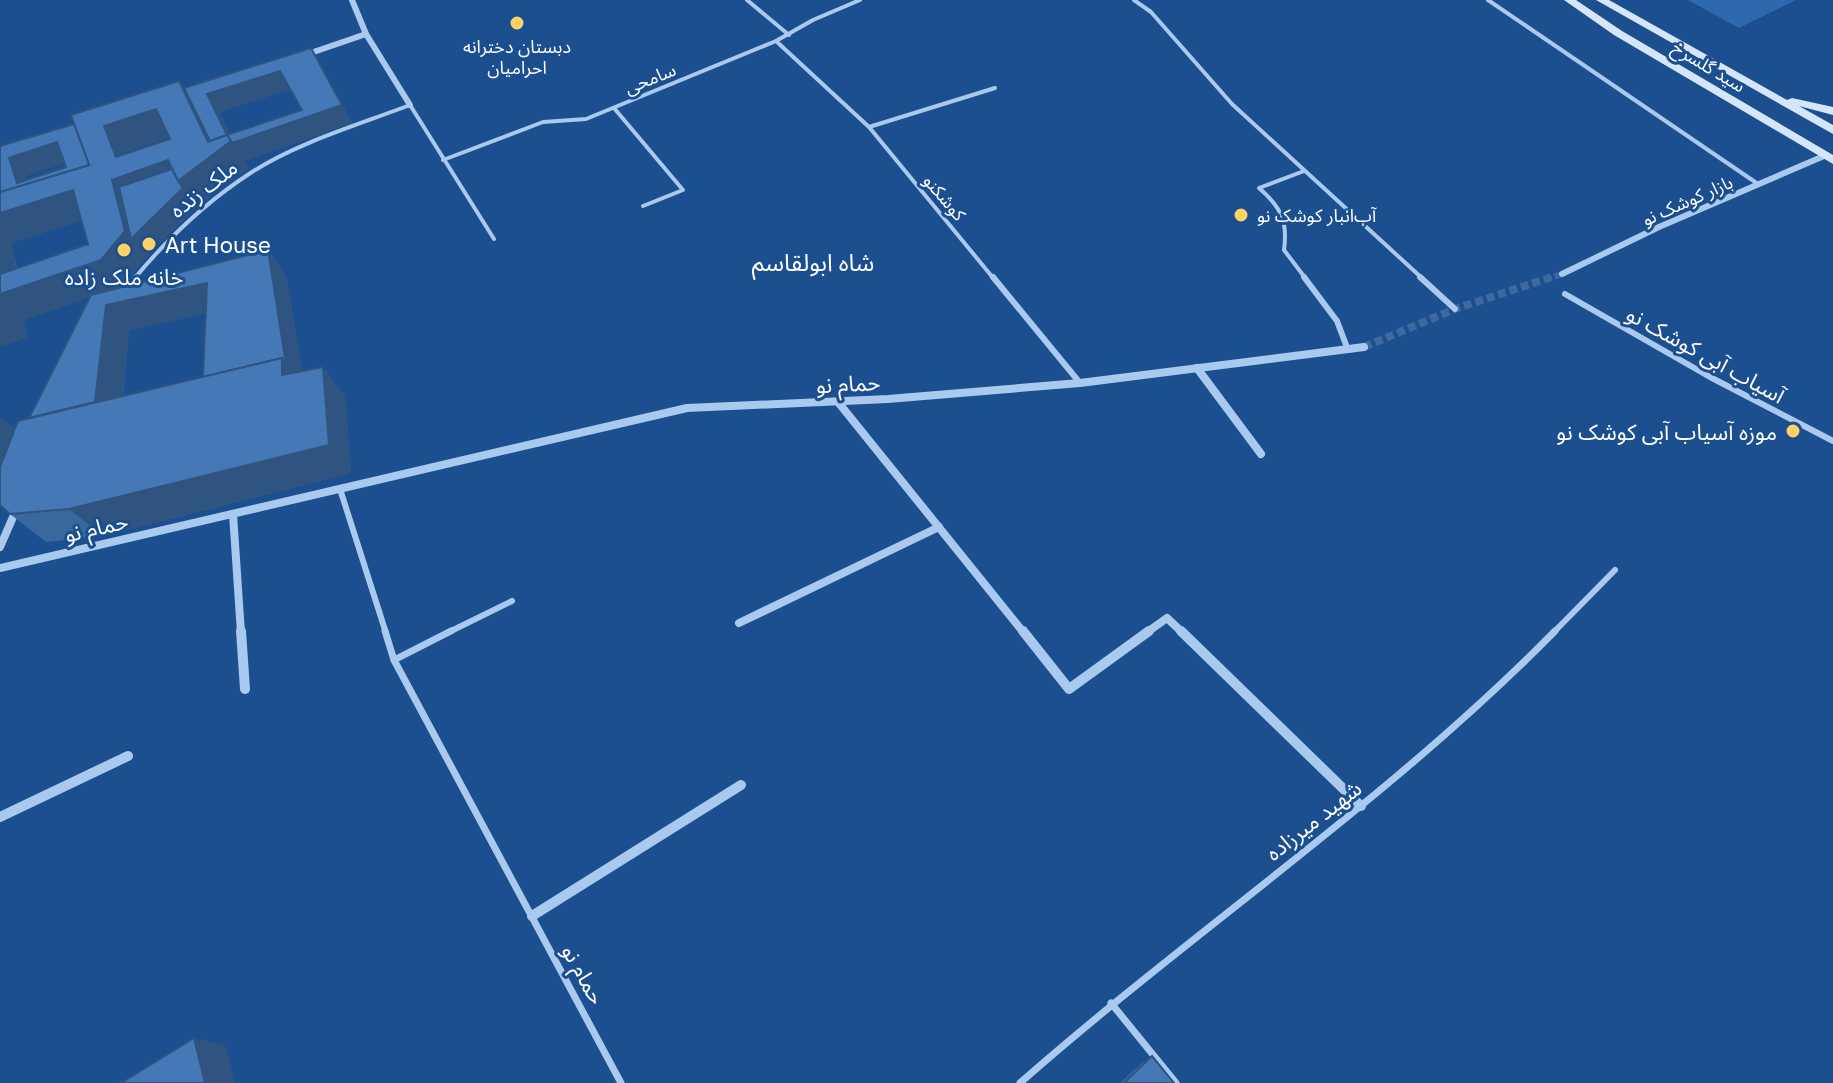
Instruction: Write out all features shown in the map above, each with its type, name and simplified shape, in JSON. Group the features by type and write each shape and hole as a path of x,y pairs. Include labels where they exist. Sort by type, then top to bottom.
{"main road":[{"name":"سید گلسرخ","path":"1569,0 1618,33 1830,157"},
{"name":"سید گلسرخ","path":"1601,0 1833,130"},
{"path":"1763,92 1833,111"},
{"path":"1830,157 1833,145"}],"street":[{"path":"352,0 366,34 410,105"},
{"path":"292,59 366,34"},
{"name":"بازار کوشک نو","path":"1562,274 1758,184 1830,157"},
{"name":"حمام نو","path":"0,568 687,408 838,402 1080,383 1364,347"},
{"path":"1197,368 1261,454"},
{"path":"838,402 1069,689 1167,618 1361,806"},
{"path":"0,547 19,503"},
{"path":"233,514 245,689"},
{"path":"739,623 939,527"},
{"path":"0,817 128,756"},
{"path":"532,916 741,785"}],"lane":[{"path":"747,0 789,35"},
{"name":"سامحی","path":"443,160 543,122 586,119 776,41 813,20 860,0"},
{"path":"1134,0 1151,12 1232,104 1455,309"},
{"path":"1488,0 1758,184"},
{"name":"کوشکنو","path":"776,41 869,127 1080,383"},
{"path":"869,127 995,88"},
{"path":"410,105 494,239"},
{"name":"ملک زنده","path":"117,304 171,235 252,172 293,151 410,105"},
{"path":"614,108 683,190 643,206"},
{"path":"1304,171 1259,188 1282,206 1287,233 1284,250 1337,321 1348,350"},
{"name":"آسیاب آبی کوشک نو","path":"1565,294 1710,377 1833,441"},
{"name":"حمام نو","path":"340,489 394,660 621,1083"},
{"name":"شهید میرزاده","path":"1020,1083 1111,1003 1361,806 1513,674 1615,570"},
{"path":"394,660 512,601"},
{"path":"1111,1003 1176,1083"}],"shaded area":[{"path":"1688,0 1796,0 1739,28"}],"building":[{"path":"311,48 342,105 232,143 227,135 210,141 184,88","holes":["280,71 302,110 227,135 207,94"]},
{"path":"179,81 208,142 227,135 231,141 178,181 168,160 112,180 125,231 101,260 0,294 0,274 88,244 73,190 0,213 0,192 89,165 71,115","holes":["156,109 170,139 116,157 104,126"]},
{"path":"74,124 89,165 0,192 0,146","holes":["57,142 66,167 17,183 9,158"]},
{"path":"172,169 183,188 131,239 119,187"},
{"path":"268,250 286,364 282,358 203,377 207,283 106,305 95,402 29,418 91,295"},
{"path":"282,358 282,375 323,367 329,445 69,509 10,514 0,505 0,467 18,421"},
{"path":"194,1038 205,1083 121,1083"},
{"path":"1152,1056 1174,1083 1124,1083"}],"tunnel":[{"path":"1546,279 1562,274"},
{"path":"1364,347 1455,309 1552,277"}],"place":[{"name":"دبستان دخترانه احرامیان","path":"517,23"},
{"name":"آب‌انبار کوشک نو","path":"1241,215"},
{"name":"Art House","path":"149,244"},
{"name":"خانه ملک زاده","path":"124,250"},
{"name":"موزه آسیاب آبی کوشک نو","path":"1793,431"}],"district":[{"name":"شاه ابولقاسم","path":"813,261"}]}
